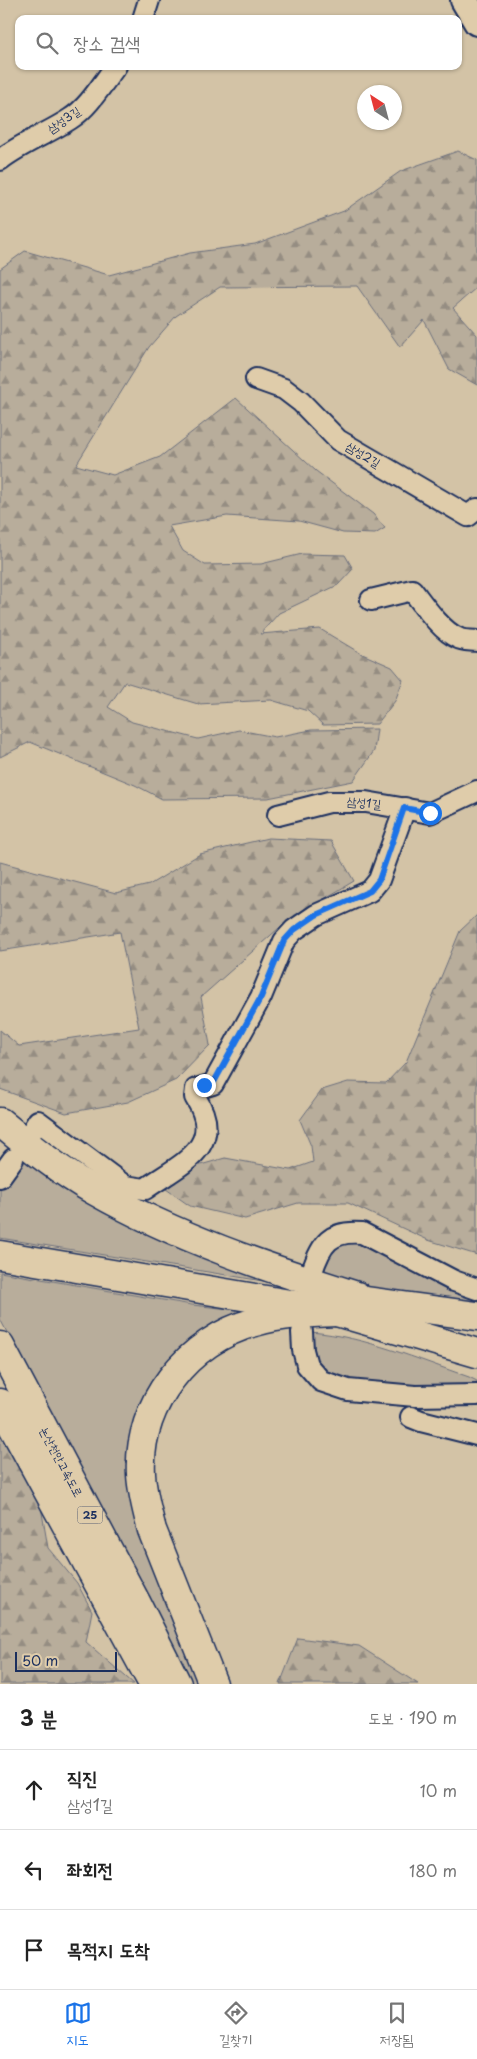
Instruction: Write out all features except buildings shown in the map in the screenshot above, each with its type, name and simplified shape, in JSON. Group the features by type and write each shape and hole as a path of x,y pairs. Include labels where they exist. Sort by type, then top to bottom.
{"highway":[{"path":"0,1122 67,1173 133,1211 208,1246 382,1304"},
{"path":"0,1240 382,1304 477,1316"},
{"path":"0,1255 337,1312 477,1353"},
{"path":"213,1684 152,1530 145,1503 141,1473 143,1441 153,1408 171,1376 191,1355 231,1330 275,1317 337,1312"},
{"name":"논산천안고속도로","path":"0,1346 177,1684"},
{"name":"논산천안고속도로","path":"0,1403 153,1684"}],"main road":[{"path":"464,0 477,22"}],"lane":[{"path":"144,15 149,0"},
{"name":"삼성3길","path":"0,160 20,145 72,118 86,105 113,70"},
{"name":"삼성2길","path":"256,379 284,389 301,402 338,440 367,459 468,516 477,509"},
{"path":"371,600 412,590 451,634 459,639 477,641"},
{"name":"삼성1길","path":"278,815 329,802 366,802 430,813 477,791"},
{"path":"32,1131 38,1121 125,1186 145,1189 198,1152 206,1134 203,1110 195,1097 196,1089 213,1084 261,997 284,941 294,930 316,915 370,891 379,880 404,808"},
{"path":"0,1177 13,1159"},
{"path":"312,1272 318,1253 330,1239 348,1231 362,1233 454,1281 477,1289"},
{"path":"302,1332 306,1365 321,1381 348,1390 415,1396 477,1395"},
{"path":"411,1417 477,1435"}],"green space":[{"path":"458,151 477,160 477,287 453,308 477,335 477,385 449,369 424,320 400,347 357,286 220,287 176,316 149,347 76,465 113,475 160,457 236,398 316,471 373,514 385,528 375,534 343,533 299,521 227,516 169,526 183,551 205,565 261,564 302,554 345,555 353,569 338,585 279,613 260,634 320,629 360,653 392,667 403,680 395,701 377,724 323,725 308,711 271,700 198,704 125,682 108,707 132,722 198,739 239,730 275,737 311,730 377,729 374,751 353,781 268,798 162,799 135,785 30,742 0,757 0,269 25,251 109,275 190,253 255,244 344,211 401,171"},
{"path":"268,838 331,841 354,881 287,921 201,997 210,1045 176,1080 128,1102 66,1113 0,1089 0,1030 19,1046 139,1028 120,932 0,951 0,862 116,893 149,885 200,854"},
{"path":"477,915 477,1255 428,1240 348,1203 298,1203 245,1219 190,1206 166,1189 197,1166 225,1158 290,1170 313,1162 311,1146 300,1120 322,1090 348,1082 386,1083 406,1062 460,931"},
{"path":"24,1156 215,1261 269,1282 0,1238 0,1185"},
{"path":"361,1240 477,1297 477,1309 377,1292 319,1275 322,1262 337,1243"},
{"path":"0,1272 192,1305 267,1313 243,1318 138,1434 207,1684 192,1684 0,1319"},
{"path":"311,1332 352,1339 391,1350 469,1377 477,1381 477,1386 394,1386 349,1381 331,1376 319,1369 314,1361"},
{"path":"0,1431 40,1501 48,1548 77,1583 92,1611 86,1642 134,1684 0,1684"},
{"path":"298,1638 359,1646 418,1684 280,1684"}],"route":[{"path":"204,1085 213,1084 227,1059 261,997 284,941 294,930 316,915 370,891 379,880 404,808 430,813"}]}
